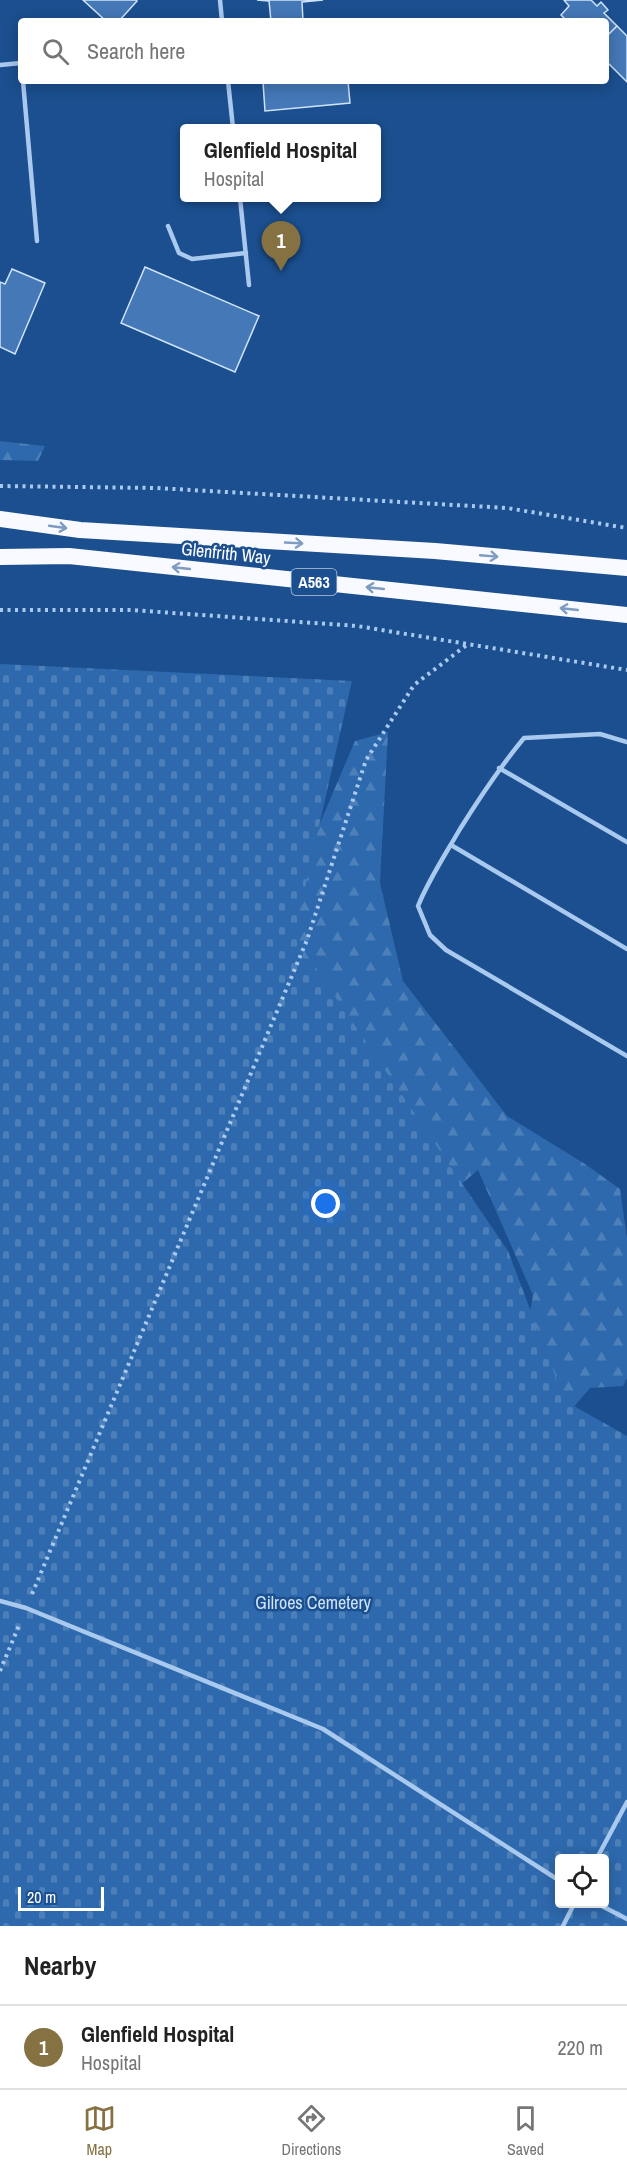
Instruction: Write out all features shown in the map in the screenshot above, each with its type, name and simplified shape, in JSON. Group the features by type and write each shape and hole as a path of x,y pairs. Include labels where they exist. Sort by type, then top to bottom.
{"highway":[{"name":"Glenfrith Way","path":"0,519 80,530 435,551 627,568"},
{"name":"A563","path":"0,548 69,556"},
{"name":"Glenfrith Way","path":"0,557 69,556 627,615"}],"lane":[{"path":"220,0 222,18"},
{"path":"0,65 18,63"},
{"path":"23,84 37,242"},
{"path":"228,84 232,124"},
{"path":"240,202 249,285"},
{"path":"168,226 178,253 192,259 246,253"},
{"path":"627,741 600,734 524,738 499,768 429,880 418,906 430,935 446,950 627,1056"},
{"path":"499,768 627,842"},
{"path":"451,845 627,949"},
{"path":"0,1601 26,1608 323,1729 555,1878"},
{"path":"599,1854 627,1802"},
{"path":"563,1926 572,1908"},
{"path":"606,1908 627,1919"}],"path":[{"path":"0,486 156,489 507,508 627,528"},
{"path":"0,610 143,610 357,626 627,670"},
{"path":"0,1671 307,940 366,760 414,685 468,644"}],"green space":[{"path":"0,441 45,446 38,461 0,460"},
{"name":"Gilroes Cemetery","path":"0,664 352,681 294,936 508,1251 565,1401 627,1436 627,1926 0,1926"},
{"path":"388,732 380,883 403,981 507,1116 585,1164 620,1189 627,1238 627,1378 623,1386 590,1388 566,1416 627,1584 522,1359 533,1295 478,1170 425,1215 220,1058 355,741"}],"building":[{"path":"83,0 137,1 122,18 103,18"},
{"path":"257,0 323,0 302,2 303,18 271,18 269,1"},
{"path":"564,0 591,0 597,6 601,2 608,10 604,13 609,18 564,18 561,15 569,6"},
{"path":"609,18 617,26 609,34"},
{"path":"617,26 627,36 627,82 609,64 609,34"},
{"path":"263,84 348,84 350,103 265,111"},
{"path":"145,267 259,316 235,372 121,323"},
{"path":"12,269 45,283 15,354 0,347 0,282 5,284"}],"place":[{"name":"Glenfield Hospital","path":"281,271"}]}
